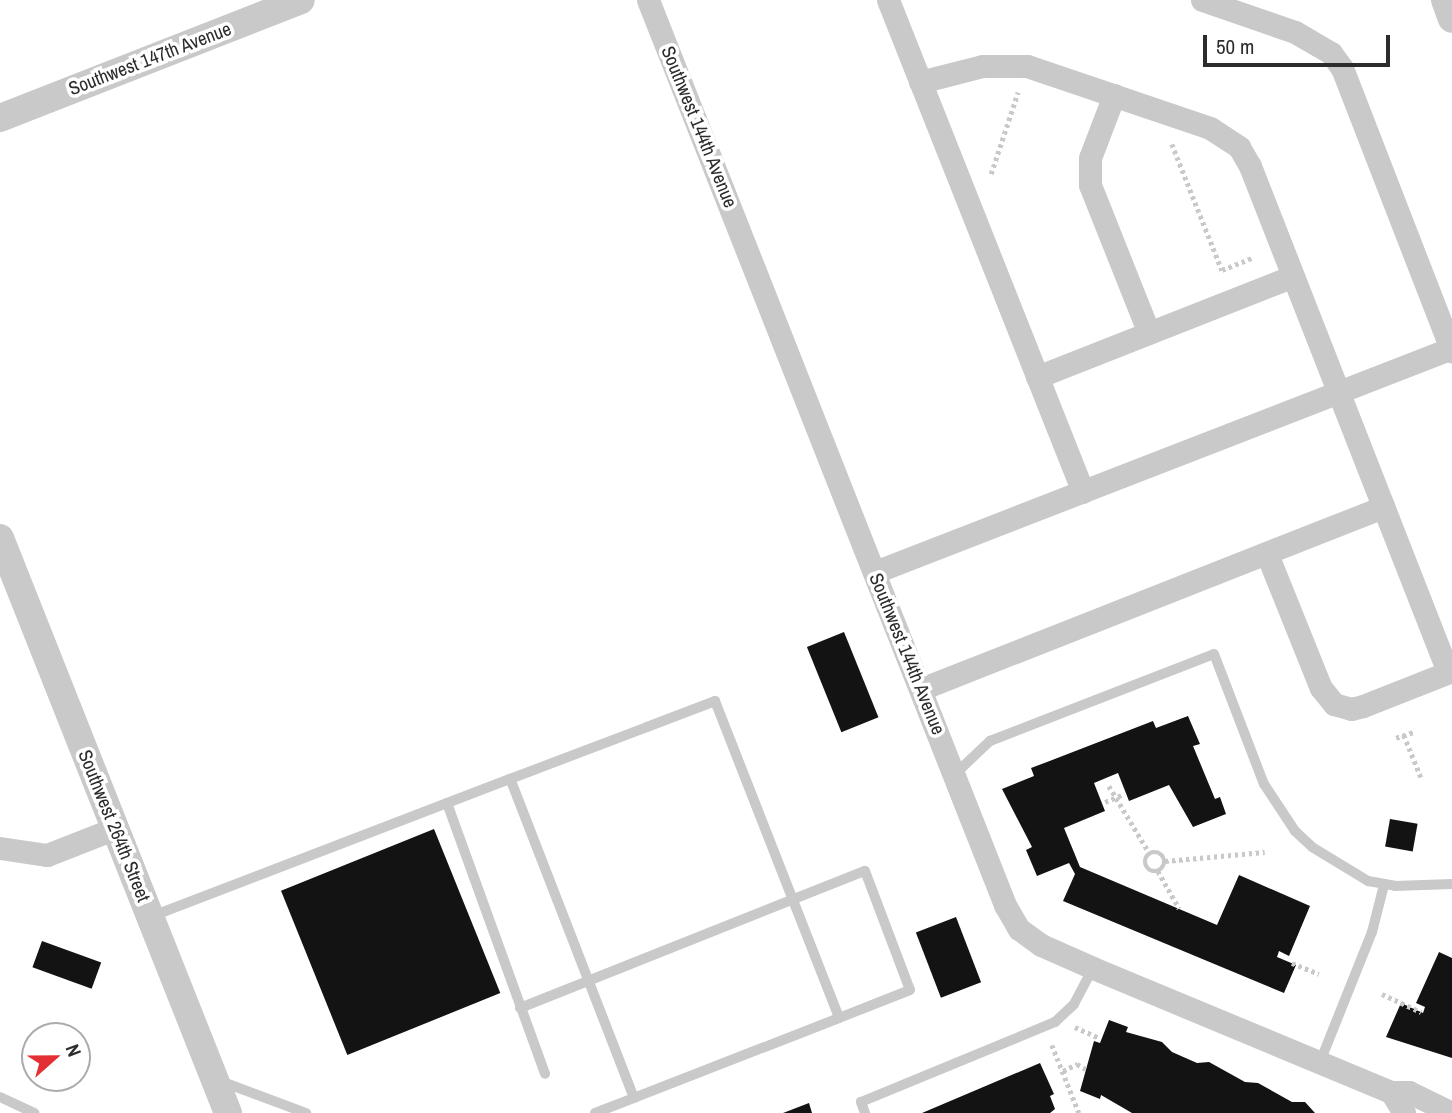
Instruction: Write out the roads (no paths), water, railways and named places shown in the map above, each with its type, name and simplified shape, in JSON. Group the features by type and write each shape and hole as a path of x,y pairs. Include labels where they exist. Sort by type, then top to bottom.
{"street":[{"name":"Southwest 147th Avenue","path":"0,118 301,0"},
{"name":"Southwest 144th Avenue","path":"648,0 1005,905 1019,929 1041,945 1093,968 1391,1092 1409,1092 1452,1112"},
{"path":"888,0 1083,492"},
{"path":"875,572 1452,349 1342,68 1331,53 1295,32 1202,0"},
{"path":"1445,0 1452,19"},
{"path":"920,82 983,66 1012,64 1210,128 1238,147 1293,276 1450,672 1351,709 1334,704 1321,688 1267,554"},
{"path":"1114,95 1090,158 1090,185 1149,333"},
{"path":"1037,377 1293,276"},
{"path":"921,689 1384,508"},
{"name":"Southwest 264th Street","path":"0,538 228,1113"},
{"path":"0,848 47,855 116,828"},
{"path":"1391,1092 1404,1113"}],"lane":[{"path":"954,775 990,741 1214,654 1264,783 1282,816 1312,847 1353,873 1384,885 1452,884"},
{"path":"150,917 715,701 839,1018"},
{"path":"510,779 634,1098"},
{"path":"447,803 545,1074"},
{"path":"520,1008 865,871 910,990 595,1113"},
{"path":"1320,1062 1372,932 1384,885"},
{"path":"865,1113 861,1102 1055,1022 1074,1004 1093,968"},
{"path":"215,1079 306,1113"},
{"path":"0,1097 34,1113"}]}
